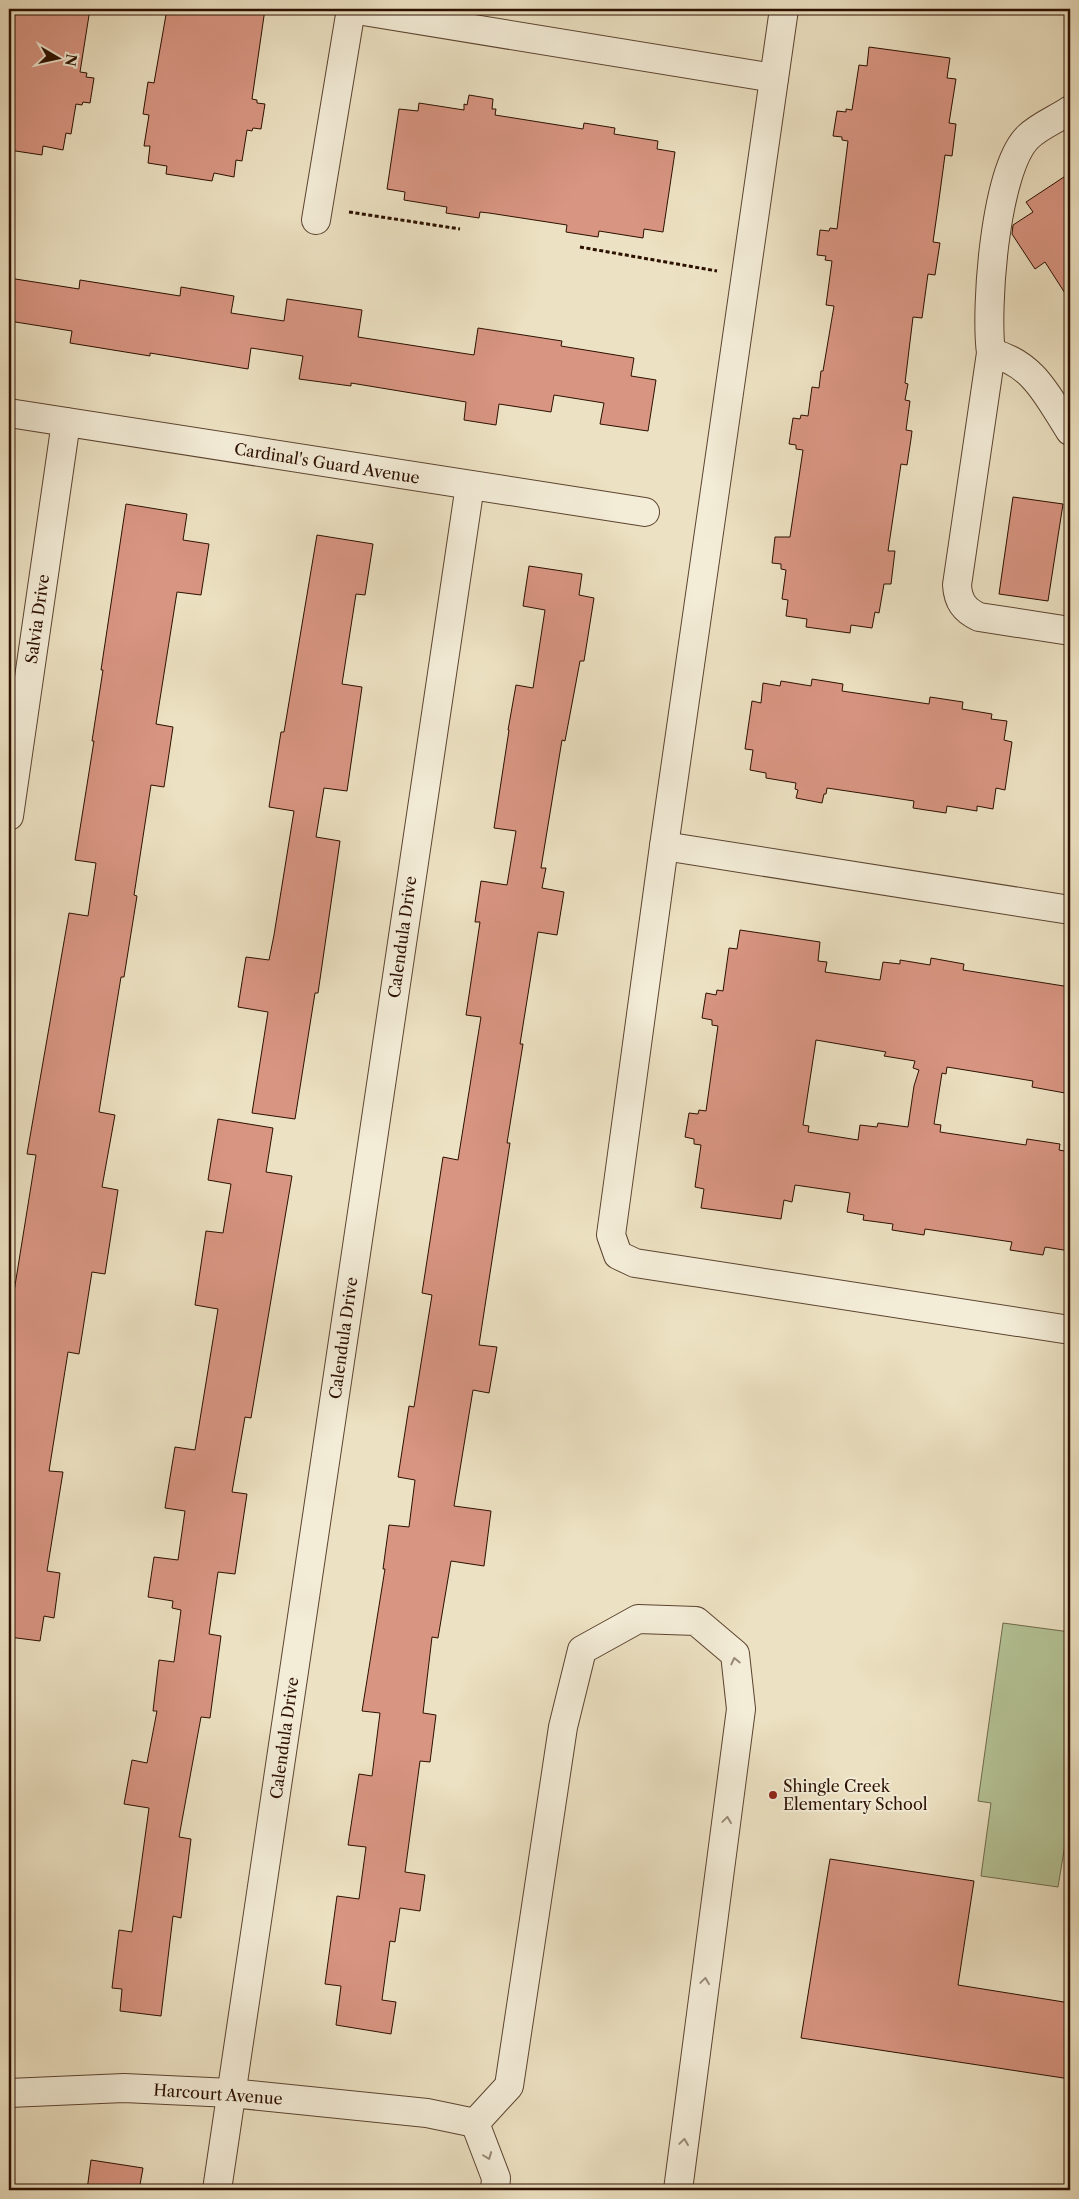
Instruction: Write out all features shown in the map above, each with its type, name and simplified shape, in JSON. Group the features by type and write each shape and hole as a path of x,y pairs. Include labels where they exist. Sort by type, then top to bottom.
{"street":[{"path":"317,213 351,9 774,78"},
{"path":"784,9 611,1226 613,1246 618,1255 635,1263 1070,1330"},
{"path":"1070,110 1028,137 1017,153 1008,175 998,221 989,297 991,353 958,594 965,608 979,617 1070,632"},
{"path":"991,353 1006,357 1030,372 1070,431"},
{"name":"Cardinal's Guard Avenue","path":"9,413 645,512"},
{"name":"Salvia Drive","path":"9,816 66,422"},
{"name":"Calendula Drive","path":"218,2190 470,485"},
{"path":"664,846 1070,910"},
{"path":"495,2190 496,2178 475,2123 509,2086 563,1728 582,1650 638,1620 696,1621 735,1654 741,1709 678,2190"},
{"name":"Harcourt Avenue","path":"9,2093 124,2088 231,2093 427,2113 475,2123"}],"path":[{"path":"317,213 460,229"},
{"path":"580,247 745,276"}],"green space":[{"path":"1003,1623 1070,1632 1070,1814 1058,1887 981,1876 991,1803 978,1801"}],"building":[{"path":"9,9 90,9 80,72 87,73 86,77 94,78 90,103 76,104 71,134 66,133 63,150 43,146 42,155 9,150"},
{"path":"167,9 265,9 252,99 257,100 257,103 265,104 261,129 253,128 252,131 247,130 242,161 236,160 234,177 214,173 212,181 166,174 167,166 148,163 150,146 144,146 149,115 143,114 148,82 154,83"},
{"path":"869,47 950,58 947,78 956,79 949,123 956,124 952,156 945,155 933,242 940,243 935,275 928,274 922,318 913,317 905,383 908,384 905,400 910,401 906,430 912,431 907,465 901,464 888,551 895,551 891,584 884,584 879,613 875,612 872,628 851,625 850,633 806,627 807,619 786,616 788,600 782,599 786,570 781,569 781,564 772,563 775,537 790,537 803,450 796,449 796,445 789,444 793,418 800,419 801,415 808,416 812,387 819,388 834,306 826,305 832,261 825,260 826,256 817,255 820,230 829,231 830,228 837,229 848,141 842,140 842,137 833,136 837,111 846,112 846,109 852,110 859,65 867,66"},
{"path":"469,95 493,99 492,109 496,109 495,115 583,129 584,123 615,128 614,134 658,141 657,149 675,152 663,232 644,229 643,238 599,231 598,237 566,232 567,225 480,212 479,218 446,213 447,207 404,200 405,192 387,189 399,109 418,111 419,103 464,110 464,104 467,105"},
{"path":"1070,173 1070,301 1045,262 1035,269 1012,234 1013,225 1033,212 1026,202"},
{"path":"9,278 79,289 80,280 180,296 181,287 234,296 231,313 284,321 287,299 362,310 358,337 474,355 478,328 562,341 561,346 634,358 631,376 656,380 648,431 600,424 604,403 554,395 551,412 499,404 496,425 464,420 466,402 351,383 351,386 299,379 303,356 251,348 248,369 150,353 150,356 70,343 72,331 9,321"},
{"path":"1013,497 1063,504 1048,601 999,594"},
{"path":"126,504 187,514 183,540 209,544 201,595 177,592 156,724 173,727 164,787 151,785 134,895 137,896 124,977 121,977 99,1112 115,1115 102,1187 118,1190 105,1274 92,1272 79,1354 68,1352 49,1471 63,1472 47,1571 60,1573 54,1618 44,1616 40,1641 9,1637 9,1298 13,1298 36,1155 27,1154 69,913 88,916 96,863 75,860 94,741 92,741 103,670 101,670"},
{"path":"317,535 373,544 365,595 356,594 342,684 362,687 347,791 324,788 316,837 340,841 318,993 315,993 295,1119 252,1113 268,1012 238,1007 246,957 269,960 274,935 294,811 269,807 281,732 284,732"},
{"path":"529,566 582,574 579,595 594,598 584,661 580,661 565,741 562,740 541,868 546,868 542,888 564,892 557,935 538,932 520,1044 523,1044 507,1143 510,1143 479,1345 497,1347 489,1393 473,1390 454,1506 491,1511 484,1566 451,1561 438,1638 432,1637 423,1713 436,1715 430,1762 420,1761 405,1872 425,1875 420,1911 400,1908 395,1942 390,1941 382,2000 396,2002 391,2034 336,2025 341,1986 325,1984 337,1896 359,1899 366,1847 348,1845 359,1774 372,1776 380,1713 362,1711 385,1569 383,1569 389,1525 409,1527 415,1480 398,1477 409,1406 414,1407 432,1295 422,1293 443,1157 458,1160 481,1017 466,1015 480,922 475,922 481,881 507,885 516,831 494,828 516,685 533,688 545,610 523,606"},
{"path":"812,679 843,684 842,691 929,704 930,697 963,702 962,709 992,714 991,719 1007,721 1004,740 1012,742 1005,790 996,788 993,809 977,806 977,811 947,806 946,813 913,808 914,801 827,788 822,803 796,798 798,790 795,789 796,783 766,778 766,773 750,770 753,750 745,749 752,701 761,703 763,683 780,686 781,681 811,686"},
{"path":"740,930 820,942 818,961 827,962 825,972 880,980 883,962 900,964 900,960 930,965 931,958 964,964 963,970 1070,987 1070,1087 1066,1086 1065,1093 1032,1087 1033,1081 947,1067 946,1074 942,1073 934,1124 941,1125 940,1132 1026,1145 1027,1139 1060,1144 1059,1150 1070,1152 1070,1251 1045,1247 1043,1255 1010,1250 1012,1242 925,1229 924,1235 892,1230 893,1224 863,1220 864,1215 847,1212 850,1193 795,1185 792,1202 784,1200 781,1219 701,1208 704,1189 695,1187 701,1145 694,1144 694,1139 685,1137 689,1113 698,1114 699,1110 706,1111 718,1026 712,1025 712,1020 702,1018 706,993 716,995 717,990 723,991 729,948 737,949","holes":["816,1040 886,1052 884,1056 915,1061 913,1068 919,1070 914,1086 908,1127 878,1123 877,1127 860,1125 858,1140 808,1132 809,1126 803,1125"]},
{"path":"218,1119 273,1128 266,1172 292,1176 251,1418 245,1417 232,1492 247,1494 235,1574 218,1572 209,1634 221,1636 210,1718 201,1717 179,1837 191,1839 181,1918 173,1916 161,2016 120,2011 122,1989 112,1988 119,1930 132,1932 149,1808 124,1804 132,1760 147,1763 157,1711 153,1711 159,1660 174,1662 181,1610 172,1608 173,1601 148,1597 154,1557 178,1560 185,1511 165,1508 175,1447 195,1450 218,1309 195,1305 206,1231 223,1233 231,1184 208,1180"},
{"path":"830,1859 974,1881 958,1985 1070,2003 1070,2079 801,2038"},
{"path":"91,2160 143,2168 139,2190 87,2190"}],"place":[{"name":"Shingle Creek Elementary School","path":"773,1795"}]}
